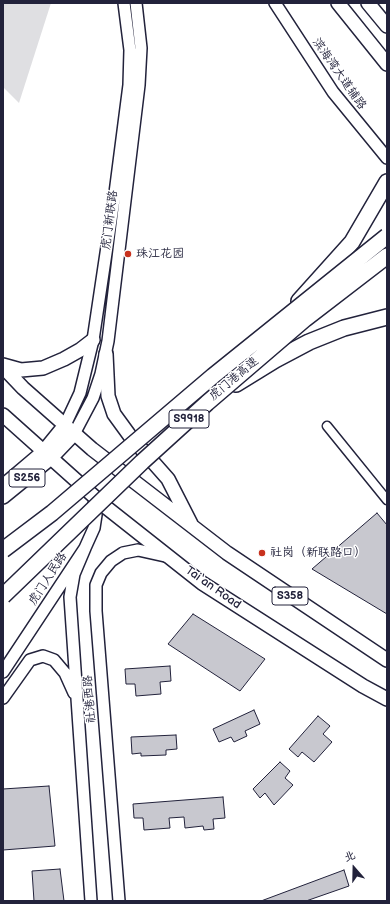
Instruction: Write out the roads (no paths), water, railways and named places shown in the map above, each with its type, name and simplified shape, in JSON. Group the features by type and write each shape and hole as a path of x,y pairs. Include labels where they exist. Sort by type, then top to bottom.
{"highway":[{"path":"352,242 387,182"},
{"path":"277,323 352,242 373,217 387,196"},
{"name":"虎门港高速","path":"3,550 52,513 277,323 387,236"},
{"name":"虎门港高速","path":"3,596 142,462 207,403 305,319 387,256"},
{"path":"207,403 275,360 309,342 344,328 387,317"}],"main road":[{"path":"338,3 387,64"},
{"path":"368,3 387,26"},
{"path":"3,366 21,370 43,368 64,359 93,340"},
{"path":"106,354 108,396 114,414 130,436 168,479 189,521 195,528"},
{"path":"3,366 23,388 69,430"},
{"name":"S256","path":"3,415 47,455"},
{"name":"S358","path":"69,430 227,553 387,660"},
{"name":"S256","path":"3,497 47,455 69,430"},
{"name":"S256","path":"3,486 47,455"},
{"name":"Tai‘an Road","path":"47,455 92,495 202,583 363,686 387,699"}],"street":[{"name":"虎门新联路","path":"69,430 93,340 116,193 128,84 130,50 124,3"},
{"name":"虎门新联路","path":"69,430 93,398 106,354 139,86 141,48 136,3"},
{"name":"滨海湾大道辅路","path":"275,3 333,92 387,158"},
{"path":"327,426 387,500"},
{"name":"虎门人民路","path":"3,672 85,548 94,528 96,515 92,495"},
{"name":"社港西路","path":"85,548 74,574 70,597 91,901"},
{"name":"社港西路","path":"119,901 96,611 96,584 101,574 111,561 123,553 138,550 170,558"},
{"path":"3,698 30,660 43,656 54,660 65,673 73,692 78,711"}],"place":[{"name":"珠江花园","path":"128,254"},
{"name":"社岗（新联路口）","path":"262,553"}]}
